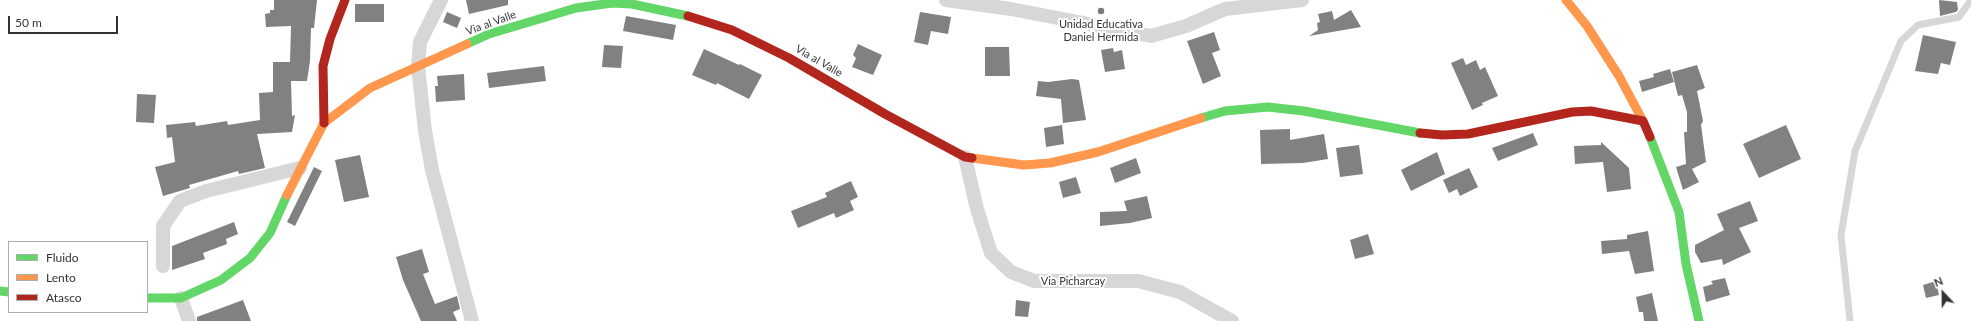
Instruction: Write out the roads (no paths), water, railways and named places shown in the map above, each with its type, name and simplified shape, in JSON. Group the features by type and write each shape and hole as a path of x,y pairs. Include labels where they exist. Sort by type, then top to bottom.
{"main road":[{"path":"324,124 323,66 334,26 345,0"},
{"path":"1566,0 1587,26 1619,76 1643,121 1659,156 1679,212 1686,264 1699,321"},
{"name":"Via al Valle","path":"148,298 181,298 221,280 250,258 270,233 300,168 324,124 370,88 490,34 576,8 612,3 632,4 693,17 732,30 789,58 885,114 965,157"},
{"path":"965,157 1024,165 1050,163 1098,152 1189,120 1225,111 1268,107 1304,111 1408,132 1442,135 1468,134 1572,112 1591,111 1643,121"}],"street":[{"path":"441,0 420,42 418,66 425,131 432,170 472,321"},
{"path":"946,0 1011,9 1151,36 1186,26 1225,9 1302,0"},
{"name":"Via Picharcay","path":"965,157 977,209 991,253 1011,272 1034,282 1138,281 1180,292 1232,321"},
{"path":"163,266 162,226 180,201 206,191 300,168"},
{"path":"181,298 189,321"}],"lane":[{"path":"1850,321 1841,235 1855,151 1902,41 1918,25 1959,17 1971,0"}],"place":[{"name":"Unidad Educativa Daniel Hermida","path":"1101,11"}]}
